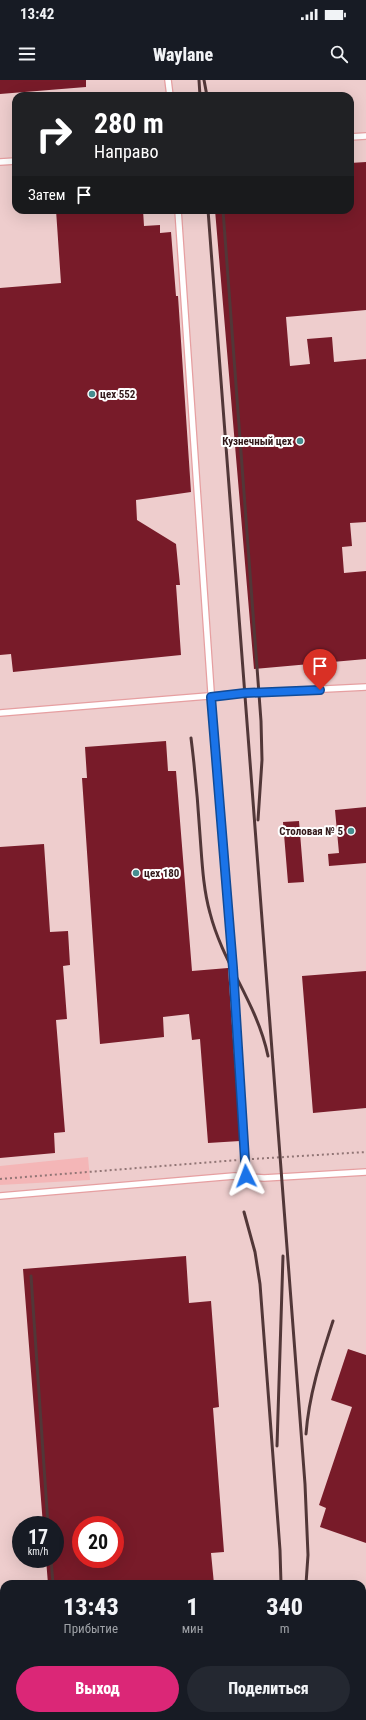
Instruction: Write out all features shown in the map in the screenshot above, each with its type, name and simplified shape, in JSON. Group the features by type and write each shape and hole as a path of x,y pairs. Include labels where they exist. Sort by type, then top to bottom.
{"lane":[{"path":"168,80 170,92"},
{"path":"354,137 366,136"},
{"path":"0,162 12,161"},
{"path":"178,214 211,697 233,968 246,1176"},
{"path":"0,713 211,697 245,693 366,687"},
{"path":"0,1196 234,1176 264,1178 366,1172"}],"path":[{"path":"0,1179 245,1159 366,1152"}],"shaded area":[{"path":"0,80 366,80 366,1580 0,1580"},
{"path":"88,1157 90,1180 0,1185 0,1166"}],"building":[{"path":"0,80 86,80 86,87 0,94"},
{"name":"Кузнечный цех","path":"366,162 366,310 286,317 290,366 310,364 307,339 332,337 334,362 366,359 366,522 350,523 352,546 342,547 344,573 366,571 366,659 254,669 215,214 354,214 354,163"},
{"name":"цех 552","path":"56,214 143,214 144,226 160,225 160,233 171,232 176,296 178,296 191,492 136,500 137,520 176,544 180,585 176,585 181,655 13,672 11,654 0,655 0,288 61,283"},
{"name":"цех 180","path":"166,741 168,771 176,771 192,971 228,968 240,1141 208,1143 200,1039 192,1040 189,1014 163,1017 164,1037 100,1044 82,778 87,778 85,747"},
{"name":"Столовая № 5","path":"366,807 366,863 329,866 328,854 339,853 335,810"},
{"path":"299,821 304,882 288,883 283,822"},
{"path":"44,844 50,932 68,931 70,965 63,966 67,1019 56,1020 65,1132 54,1133 55,1153 0,1158 0,847"},
{"path":"366,971 366,1108 313,1113 302,976"},
{"path":"186,1256 189,1303 211,1301 219,1407 213,1408 224,1552 211,1553 214,1580 48,1580 47,1568 64,1568 64,1516 42,1516 23,1269"},
{"path":"348,1349 366,1355 366,1543 320,1527 326,1508 319,1505 352,1407 331,1400"}],"railway":[{"path":"199,80 200,92"},
{"path":"204,80 206,92"},
{"path":"208,214 305,1484 308,1555 306,1580"},
{"path":"223,214 261,721 262,760 258,820"},
{"path":"191,738 203,874 210,913 223,949 256,1018 268,1056"},
{"path":"244,1212 255,1252 260,1284 280,1550 281,1580"},
{"path":"277,1446 283,1256"},
{"path":"31,1276 47,1516"},
{"path":"306,1434 313,1390 333,1321"},
{"path":"52,1568 53,1580"}],"place":[{"name":"цех 552","path":"92,394"},
{"name":"Кузнечный цех","path":"300,441"},
{"name":"Столовая № 5","path":"351,831"},
{"name":"цех 180","path":"136,873"}],"route":[{"path":"246,1176 233,968 211,697 245,693 320,690"}]}
